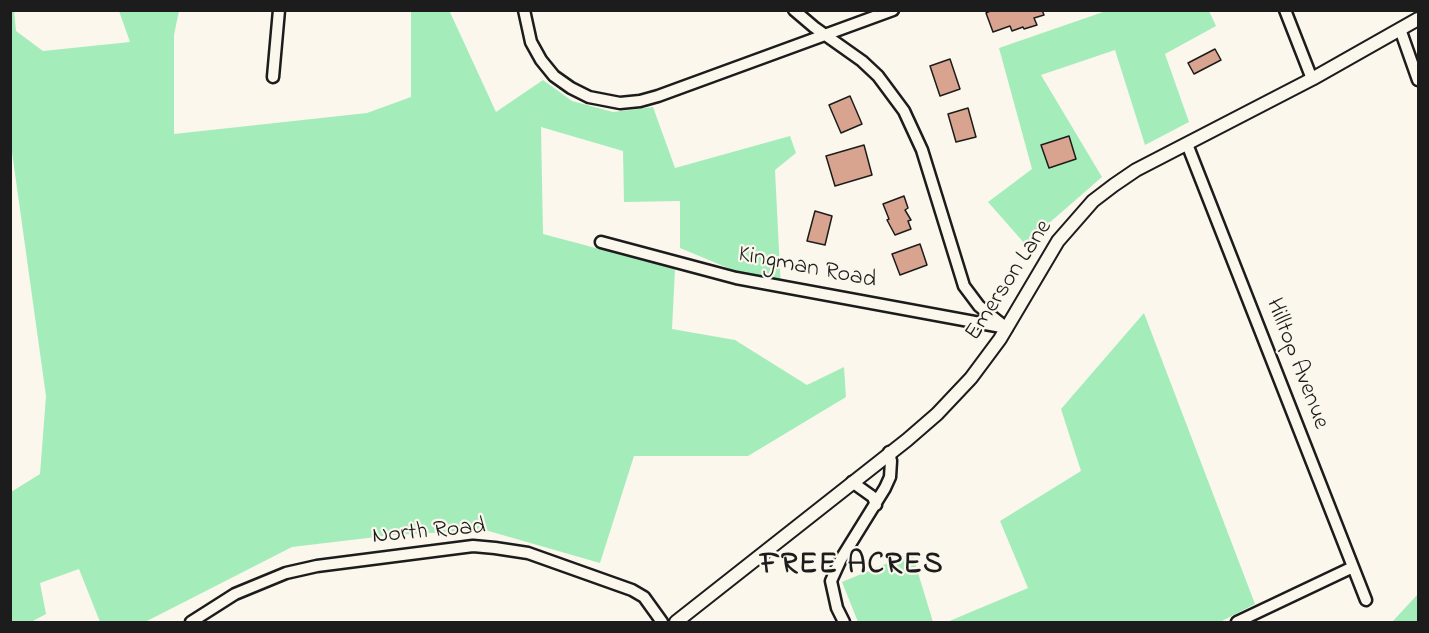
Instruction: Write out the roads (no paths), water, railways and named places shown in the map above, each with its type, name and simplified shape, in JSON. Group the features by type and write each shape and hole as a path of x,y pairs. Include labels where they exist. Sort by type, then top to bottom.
{"street":[{"path":"273,77 279,10"},
{"path":"524,10 531,42 547,68 562,82 580,93 609,102 630,102 658,96 893,10"},
{"path":"794,10 862,61 878,76 904,111 922,150 964,286 979,306 1007,328"},
{"path":"1285,10 1312,79"},
{"name":"Emerson Lane","path":"676,622 930,420 964,385 1007,328 1047,258 1075,220 1114,184 1136,170 1312,79 1419,19"},
{"path":"1400,29 1419,80"},
{"name":"Hilltop Avenue","path":"1186,144 1366,600"},
{"name":"Kingman Road","path":"601,242 736,278 1007,328"},
{"path":"844,622 837,608 831,581 850,543 885,489 890,477 889,452"},
{"path":"852,482 873,497 876,505"},
{"name":"North Road","path":"191,622 235,594 286,573 317,566 473,546 528,553 632,590 644,597 662,622"},
{"path":"1237,622 1353,567"}],"district":[{"name":"FREE ACRES","path":"852,567"}]}
